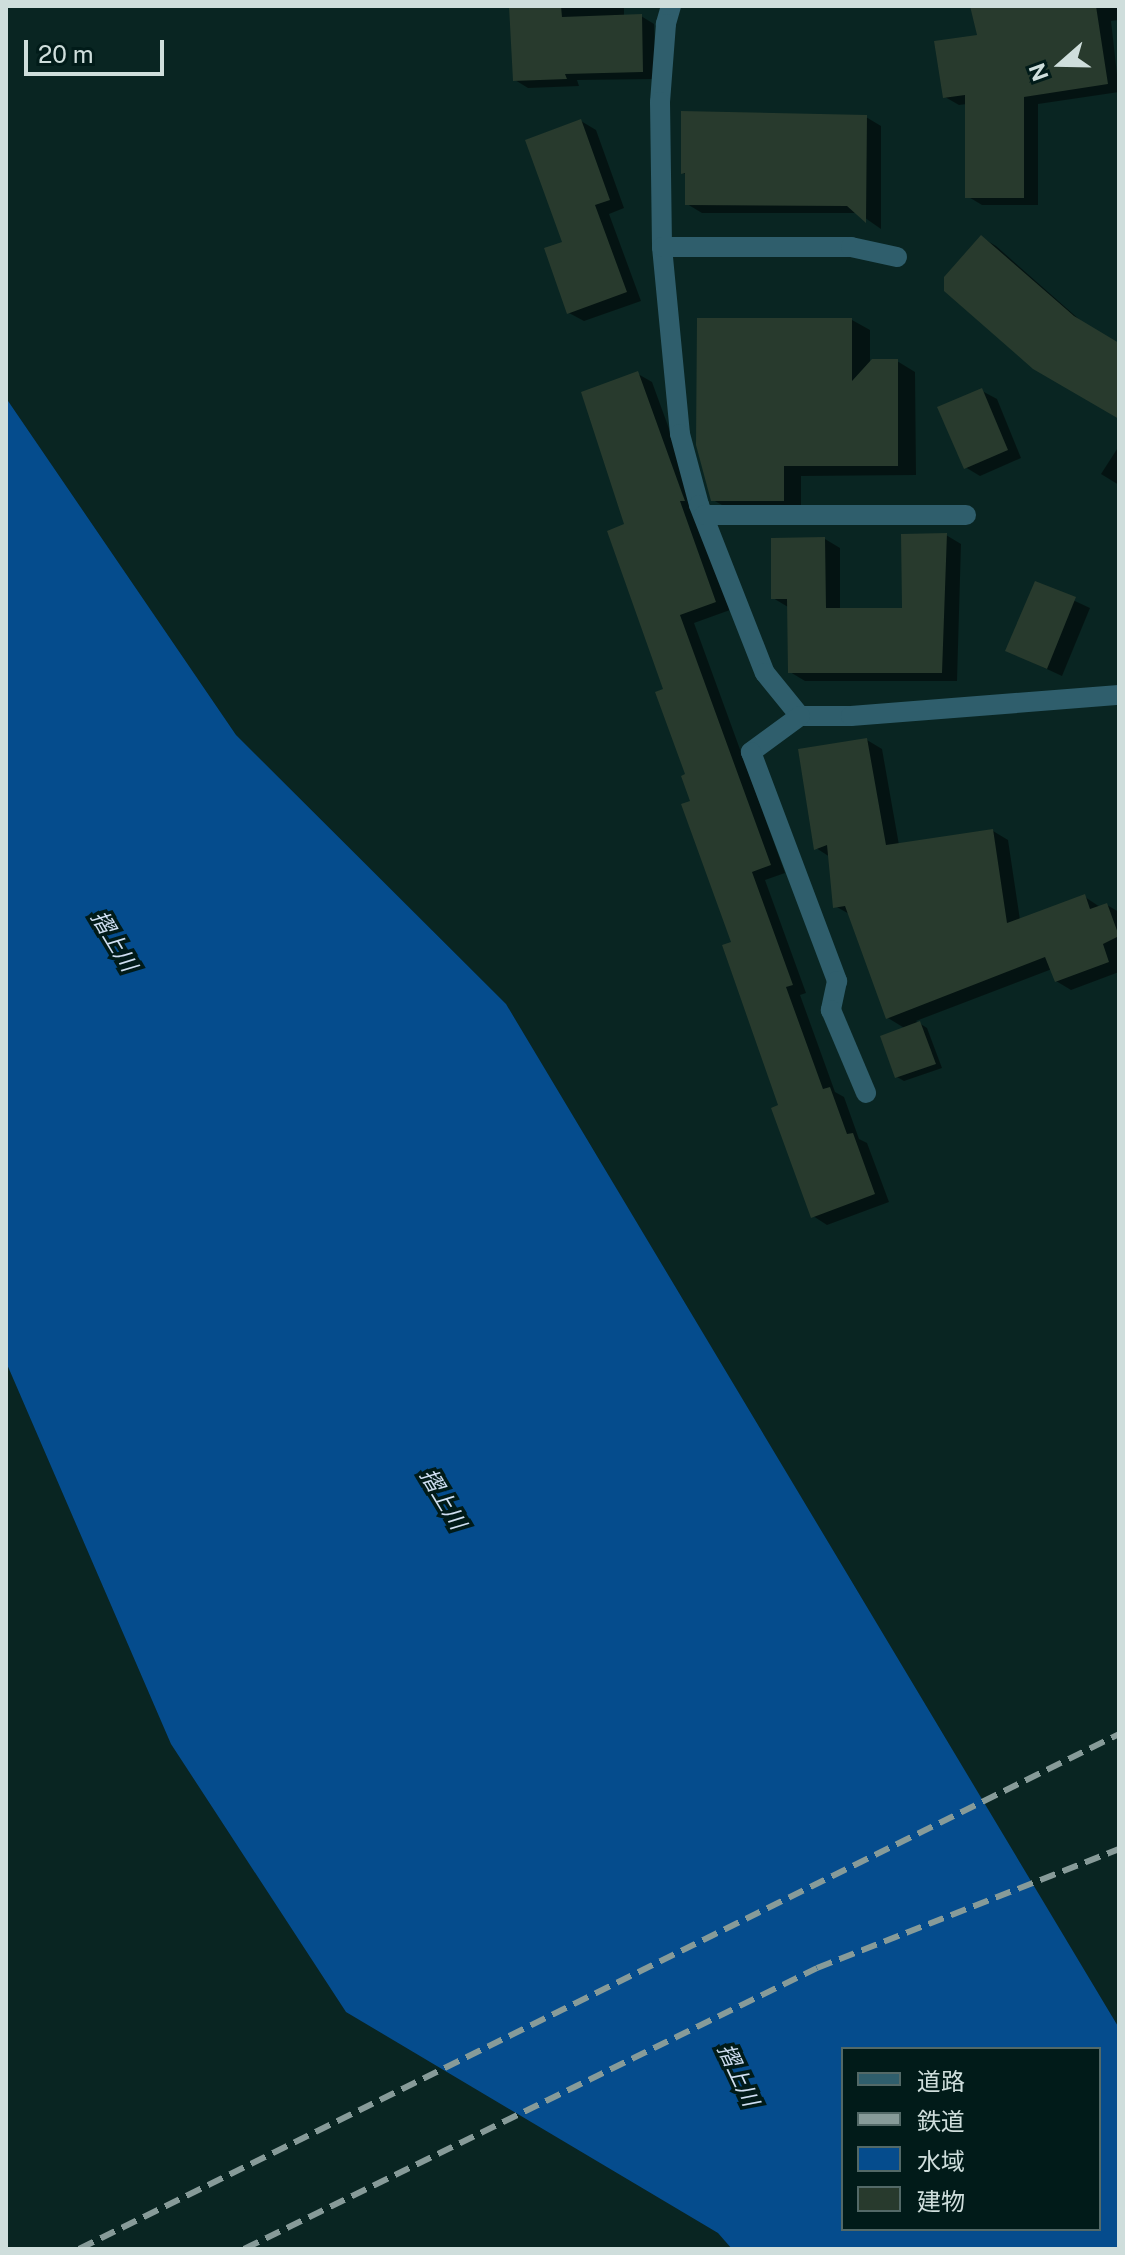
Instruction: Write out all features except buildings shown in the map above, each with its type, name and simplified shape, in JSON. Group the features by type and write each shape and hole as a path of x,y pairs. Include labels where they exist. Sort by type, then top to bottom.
{"street":[{"path":"671,6 666,24 660,102 662,247 680,434 704,515 765,673 800,716"},
{"path":"662,247 851,247 897,257"},
{"path":"704,515 966,515"},
{"path":"866,1093 831,1010 837,981 751,752 800,716 867,715 1119,695"}],"water":[{"name":"摺上川","path":"6,398 236,735 506,1004 1119,2028 1119,2249 732,2249 718,2233 346,2012 171,1744 6,1362"}],"railway":[{"path":"79,2249 1119,1734"},
{"path":"244,2249 817,1968 1119,1849"}]}
